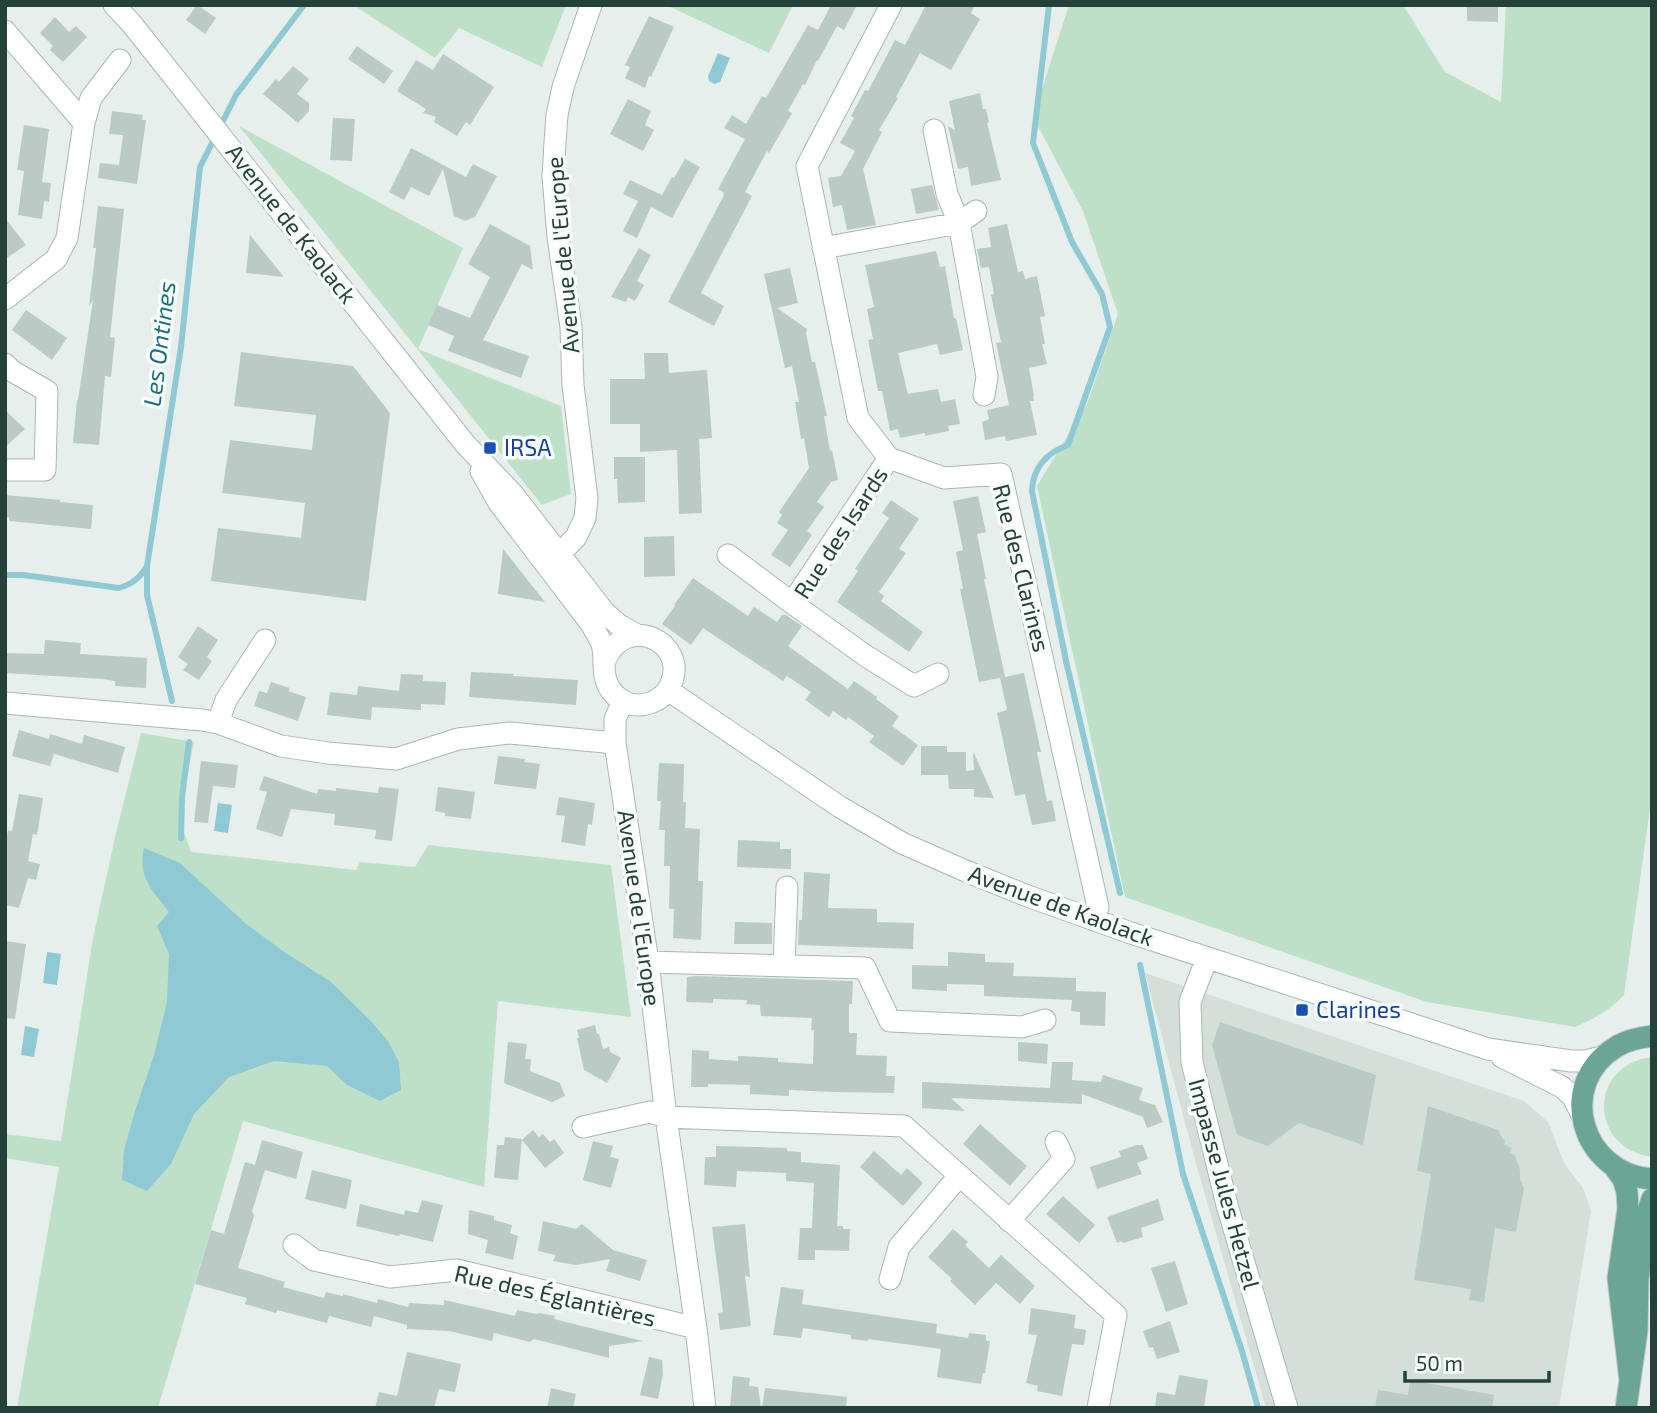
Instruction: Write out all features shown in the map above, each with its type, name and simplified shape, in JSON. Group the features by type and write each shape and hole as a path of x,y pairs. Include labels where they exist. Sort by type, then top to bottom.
{"main road":[{"path":"1652,1023 1641,1038 1616,1047 1602,1058 1590,1074 1583,1094 1582,1115 1596,1151 1605,1160 1628,1174 1652,1179"},
{"path":"1615,1168 1623,1179 1627,1192 1628,1209 1618,1278 1630,1381"},
{"path":"1626,1408 1637,1331 1638,1279 1652,1199"}],"street":[{"name":"Avenue de Kaolack","path":"114,5 466,445 512,493 605,613 619,625 637,635 658,640 666,648 674,669 668,690 840,807 902,843 979,877 1094,920 1488,1049 1562,1087 1573,1097 1582,1115"},
{"name":"Avenue de l'Europe","path":"573,385 559,330 545,239 541,143 558,60 580,5"},
{"name":"Avenue de l'Europe","path":"560,554 581,528 587,498 553,176 563,87 591,5"},
{"path":"889,458 858,418 807,166 891,5"},
{"path":"5,31 84,123"},
{"path":"5,299 56,259 68,238 84,123 91,97 120,60"},
{"path":"934,130 947,194 967,217 987,377 984,395"},
{"path":"823,248 967,217"},
{"path":"5,364 12,371 47,391 45,470 5,470"},
{"name":"Avenue de Kaolack","path":"466,445 499,503 592,625 602,645 607,685 614,695 623,701"},
{"name":"Rue des Isards","path":"889,458 792,603 866,656 914,686 938,674"},
{"name":"Rue des Clarines","path":"889,458 944,478 1001,474 1098,906 1094,920"},
{"path":"560,554 570,595"},
{"path":"728,555 792,603"},
{"path":"604,663 608,652 616,643 637,635"},
{"path":"218,723 226,700 265,640"},
{"path":"623,701 643,705 653,702 668,690"},
{"name":"Avenue de l'Europe","path":"623,701 615,719 615,743 648,962 705,1408"},
{"path":"5,703 167,716 218,723 281,746 396,759 458,739 510,733 615,743"},
{"path":"783,965 787,887"},
{"name":"Impasse Jules Hetzel","path":"1207,958 1190,1002 1192,1062 1227,1205 1287,1408"},
{"path":"648,962 864,968 890,1021 1022,1027 1045,1020"},
{"name":"Avenue de Kaolack","path":"1488,1049 1571,1061 1602,1058"},
{"path":"583,1127 650,1112 666,1117 904,1126 1116,1315 1098,1408"},
{"path":"1009,1221 1065,1159 1056,1142"},
{"path":"890,1279 899,1247 959,1176"},
{"name":"Rue des Églantières","path":"294,1245 314,1260 390,1277 457,1270 696,1328"}],"shaded area":[{"path":"1145,973 1524,1101 1548,1122 1564,1163 1583,1188 1591,1211 1559,1408 1266,1408"}],"green space":[{"path":"353,5 566,5 542,67 459,28 435,58"},
{"path":"666,5 793,5 769,53"},
{"path":"1069,5 1403,5 1445,72 1501,102 1506,5 1652,5 1652,794 1624,995 1589,1021 1575,1027 1427,1002 1125,897 1037,486 1087,404 1118,314 1083,211 1033,117"},
{"path":"239,126 463,248 418,349 561,406 571,494 542,505"},
{"path":"141,733 194,742 185,787 183,829 191,852 356,870 360,862 415,867 428,845 611,865 631,1017 498,1001 484,1187 243,1121 158,1408 17,1408 59,1167 5,1158 5,1134 61,1141 93,938"},
{"path":"1652,1057 1652,1157 1631,1150 1616,1138 1607,1123 1604,1106 1607,1089 1616,1074 1631,1063"}],"water":[{"path":"718,53 730,58 720,82 714,84 709,81 708,76"},
{"path":"218,803 232,805 228,833 214,831"},
{"path":"144,848 180,863 245,923 331,982 388,1041 399,1062 401,1090 380,1101 347,1085 327,1066 274,1061 229,1077 194,1114 171,1164 147,1191 122,1180 124,1150 154,1055 167,1002 169,954 157,926 169,912 148,883 143,867"},
{"path":"47,952 61,954 57,985 43,983"},
{"path":"25,1026 39,1029 34,1057 21,1055"}],"building":[{"path":"197,5 216,18 205,34 186,20"},
{"path":"831,5 857,5 844,30 837,26 788,111 792,113 745,192 752,196 701,293 724,306 714,326 668,302 723,197 724,193 718,189 745,139 724,128 732,115 746,124 762,96 766,98 808,25 818,30"},
{"path":"926,5 975,5 971,13 980,19 951,70 920,53 879,130 882,132 863,169 876,225 847,230 842,205 833,207 828,178 841,176 855,151 840,143 854,118 851,116 865,90 868,91 895,40 905,45"},
{"path":"1467,5 1498,5 1498,22 1467,21"},
{"path":"649,16 674,27 645,88 625,78 630,67 625,65"},
{"path":"55,17 69,32 76,26 87,37 63,62 50,50 53,46 40,33"},
{"path":"357,46 393,71 384,84 348,59"},
{"path":"443,54 494,87 470,125 466,122 457,136 434,122 436,117 423,113 426,109 397,91 416,60 433,70"},
{"path":"293,66 309,79 297,94 309,103 309,111 298,123 263,94 276,79 279,82"},
{"path":"980,93 1001,180 971,186 968,167 958,169 948,126 955,130 949,101"},
{"path":"628,99 651,111 645,125 654,130 643,151 610,134"},
{"path":"112,111 143,115 142,120 146,120 137,184 98,178 100,163 119,165 123,135 109,134"},
{"path":"333,118 355,119 352,161 330,160"},
{"path":"24,125 49,129 42,182 51,183 49,202 44,201 42,219 18,215 24,171 17,170"},
{"path":"411,148 466,177 473,164 497,176 475,217 465,221 454,216 443,169 429,196 411,187 404,200 389,192"},
{"path":"685,159 700,167 672,218 651,207 637,238 623,231 638,201 623,194 630,180 662,195"},
{"path":"932,185 939,210 916,214 911,189"},
{"path":"98,206 124,209 110,337 115,338 111,377 105,376 99,445 73,443 93,300 89,306"},
{"path":"5,218 26,245 5,259"},
{"path":"490,224 530,246 533,270 522,264 483,340 529,356 521,378 448,351 454,336 428,325 437,305 470,318 490,277 468,264"},
{"path":"1007,224 1018,272 1023,271 1025,279 1037,276 1045,316 1040,317 1047,364 1029,368 1034,396 1034,401 1030,401 1037,435 1006,441 1005,436 985,440 982,422 989,419 987,410 1009,405 996,343 1001,342 991,295 994,294 989,267 981,268 977,249 991,247 988,228"},
{"path":"250,235 284,277 246,273"},
{"path":"639,248 651,255 637,281 644,285 635,301 628,297 626,302 611,297"},
{"path":"936,251 940,267 945,266 963,350 940,355 937,344 898,353 908,394 938,389 941,402 955,399 960,424 948,426 949,431 900,438 898,429 890,431 882,391 878,391 868,340 873,339 867,309 874,307 865,265"},
{"path":"790,268 798,303 777,308 807,329 838,480 831,482 817,502 824,507 807,531 812,535 790,567 771,555 788,530 777,523 782,515 779,512 809,468 804,438 801,439 795,402 799,402 792,366 785,368 764,274"},
{"path":"26,310 67,338 52,360 12,330"},
{"path":"241,352 353,366 390,413 366,601 211,581 218,528 301,538 305,503 222,493 230,440 312,450 316,415 234,406"},
{"path":"644,353 668,353 669,373 707,370 712,438 699,439 702,513 679,514 677,450 640,452 640,424 610,424 610,379 645,379"},
{"path":"5,410 25,429 5,447"},
{"path":"614,457 645,457 645,502 618,503"},
{"path":"5,495 93,505 91,529 9,521 9,517 5,517"},
{"path":"978,496 986,532 977,534 1005,677 979,682 960,589 963,589 956,552 963,550 953,501"},
{"path":"891,500 919,519 899,549 906,553 879,592 884,596 881,601 923,632 909,652 837,602 889,518 882,513"},
{"path":"674,536 675,576 644,577 644,537"},
{"path":"503,549 545,602 498,594"},
{"path":"693,578 748,616 754,607 777,622 782,615 786,615 802,626 788,646 848,689 854,681 899,716 892,726 918,745 903,766 869,742 874,736 848,717 846,720 833,711 829,717 805,700 811,692 787,676 783,681 703,628 691,645 662,624"},
{"path":"198,626 218,640 207,657 212,661 199,680 183,670 188,664 178,657"},
{"path":"45,640 81,643 80,654 147,658 146,688 115,686 115,681 103,679 5,673 5,653 44,654"},
{"path":"471,672 578,680 576,705 469,697"},
{"path":"1024,673 1041,752 1037,752 1047,801 1052,800 1056,821 1032,825 1025,794 1015,796 997,713 1007,710 1000,678"},
{"path":"401,674 423,675 423,681 446,682 445,705 421,704 421,710 372,707 371,720 327,715 330,692 357,695 358,686 399,691"},
{"path":"271,682 306,697 298,721 254,706 259,691 267,693"},
{"path":"19,730 49,739 50,734 82,744 84,735 125,747 118,773 54,754 50,766 12,756"},
{"path":"921,746 947,746 947,752 966,752 966,771 974,770 973,751 994,798 974,797 974,789 949,789 948,775 921,775"},
{"path":"498,756 525,759 524,762 540,764 536,789 494,784"},
{"path":"201,761 238,765 235,788 213,786 208,823 194,822"},
{"path":"659,763 684,764 685,828 700,829 698,881 703,881 701,940 673,938 674,909 669,909 670,866 664,866 665,830 659,830"},
{"path":"264,776 317,794 318,789 336,791 336,788 378,793 379,787 399,789 392,841 375,839 376,830 334,825 335,814 291,809 282,837 256,829 267,792 259,790"},
{"path":"438,787 475,792 471,819 445,816 445,813 435,811"},
{"path":"19,794 43,798 37,835 33,834 28,861 40,864 36,880 28,878 19,908 5,905 5,850 8,830 12,831"},
{"path":"559,797 595,803 585,846 561,842 565,816 556,815"},
{"path":"738,840 780,842 780,849 791,849 791,869 737,867"},
{"path":"804,872 830,874 828,908 877,909 877,922 914,923 913,949 798,945"},
{"path":"735,922 772,923 772,944 734,944"},
{"path":"5,941 26,944 15,1019 5,1018"},
{"path":"948,952 985,954 985,962 1014,963 1013,976 1076,978 1076,991 1106,992 1105,1026 1080,1025 1080,1012 1071,1011 1072,1000 984,996 984,985 947,984 947,991 912,989 912,965 948,966"},
{"path":"687,977 853,981 852,1004 849,1004 849,1033 857,1033 856,1055 887,1056 886,1076 895,1076 894,1093 789,1090 789,1096 750,1094 750,1085 708,1084 708,1087 691,1087 692,1050 709,1051 709,1059 738,1061 738,1056 778,1058 778,1062 813,1064 812,1018 761,1016 760,1005 746,1004 747,1000 713,999 713,1003 686,1002"},
{"path":"1220,1022 1376,1075 1363,1145 1299,1123 1268,1146 1237,1135 1212,1045"},
{"path":"595,1025 603,1049 609,1047 610,1052 621,1058 607,1083 584,1070 577,1038 577,1030"},
{"path":"508,1042 527,1044 525,1059 531,1059 530,1071 560,1083 565,1096 552,1102 504,1083"},
{"path":"1018,1042 1048,1044 1047,1064 1018,1061"},
{"path":"1052,1062 1073,1062 1072,1080 1101,1082 1103,1075 1143,1088 1139,1100 1155,1105 1163,1122 1147,1128 1143,1117 1082,1094 1082,1104 951,1098 965,1111 922,1108 922,1082 1050,1088"},
{"path":"1428,1106 1498,1130 1505,1140 1504,1145 1512,1148 1510,1152 1515,1156 1520,1170 1524,1188 1516,1232 1495,1228 1484,1302 1469,1300 1471,1289 1414,1280 1431,1174 1417,1171"},
{"path":"980,1124 1027,1166 1010,1186 963,1144"},
{"path":"533,1130 539,1137 543,1134 550,1142 554,1139 564,1153 545,1168 522,1140"},
{"path":"505,1137 522,1139 518,1180 494,1178 497,1145 504,1145"},
{"path":"262,1140 303,1152 296,1179 265,1170 238,1268 285,1282 283,1287 324,1298 326,1292 377,1303 378,1299 408,1307 409,1303 444,1305 444,1300 515,1316 517,1310 555,1316 554,1319 643,1341 609,1346 609,1358 534,1339 530,1342 494,1333 492,1341 449,1331 407,1329 407,1325 374,1316 371,1327 329,1316 327,1323 245,1304 247,1298 195,1284 211,1230 224,1234 245,1162 255,1165"},
{"path":"593,1141 613,1146 610,1157 619,1159 611,1188 583,1180"},
{"path":"1143,1145 1148,1159 1137,1163 1142,1174 1097,1189 1090,1167 1121,1157 1119,1151"},
{"path":"716,1146 787,1148 787,1151 801,1152 801,1162 840,1165 837,1226 850,1229 849,1251 815,1250 815,1260 798,1260 800,1228 812,1228 814,1183 786,1181 786,1173 737,1171 736,1187 704,1185 705,1157 716,1157"},
{"path":"874,1151 901,1175 907,1168 923,1183 903,1206 860,1167"},
{"path":"312,1170 352,1180 346,1209 305,1199"},
{"path":"1063,1196 1095,1225 1079,1243 1046,1214"},
{"path":"1158,1199 1164,1220 1141,1228 1143,1237 1117,1243 1107,1217"},
{"path":"422,1200 443,1205 433,1242 356,1226 360,1204 404,1215 405,1210 418,1213"},
{"path":"469,1210 494,1216 494,1220 512,1225 510,1233 518,1236 513,1260 485,1253 488,1240 468,1234"},
{"path":"543,1221 576,1229 582,1224 613,1250 647,1260 640,1281 606,1271 610,1259 576,1265 553,1261 556,1255 538,1251"},
{"path":"745,1224 750,1277 745,1276 751,1326 720,1330 718,1313 723,1312 712,1227"},
{"path":"953,1229 968,1242 965,1245 989,1268 1001,1255 1035,1286 1020,1304 996,1283 975,1305 928,1257"},
{"path":"1175,1261 1188,1304 1166,1312 1151,1268"},
{"path":"781,1287 804,1290 802,1304 937,1324 936,1333 968,1338 969,1333 986,1335 986,1341 990,1341 981,1384 937,1377 941,1349 851,1339 851,1335 803,1328 801,1338 773,1335"},
{"path":"1031,1308 1076,1315 1074,1328 1086,1330 1084,1345 1072,1344 1062,1396 1037,1391 1038,1386 1026,1383 1037,1335 1028,1334"},
{"path":"1170,1321 1180,1352 1157,1359 1153,1347 1149,1348 1143,1331"},
{"path":"407,1352 461,1364 455,1392 439,1389 434,1408 375,1408 379,1392 397,1396"},
{"path":"649,1357 662,1360 663,1374 658,1399 640,1395"},
{"path":"1179,1375 1208,1380 1204,1408 1155,1408 1157,1392 1175,1395"},
{"path":"733,1376 750,1378 749,1386 758,1387 761,1408 730,1408"},
{"path":"1410,1380 1494,1395 1492,1408 1375,1408 1378,1390 1408,1395"},
{"path":"551,1388 576,1394 573,1408 547,1408"},
{"path":"765,1388 847,1397 846,1408 762,1408"}],"waterway":[{"name":"Les Ontines","path":"5,575 119,588 135,580 147,566 181,347 200,167 236,95 304,5"},
{"path":"1049,5 1033,143 1072,242 1102,294 1110,327 1068,445 1053,452 1042,462 1035,475 1032,491 1066,661 1120,893"},
{"path":"147,566 147,595 172,701"},
{"path":"181,838 182,797 189,742"},
{"path":"1140,965 1183,1174 1242,1351 1258,1408"}],"place":[{"name":"IRSA","path":"490,448"},
{"name":"Clarines","path":"1302,1010"}]}
